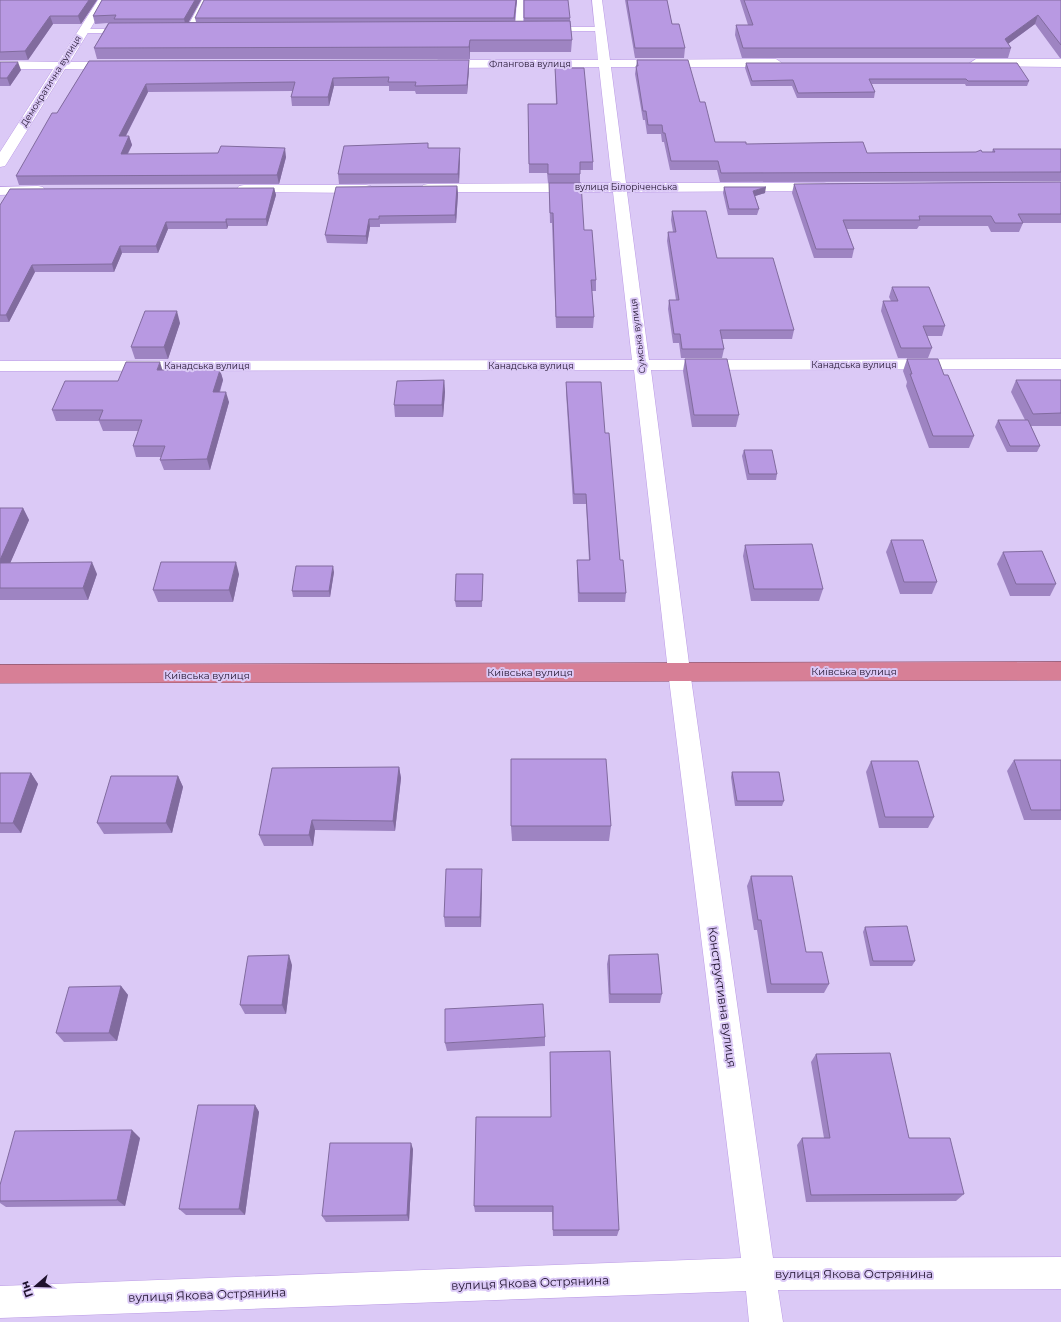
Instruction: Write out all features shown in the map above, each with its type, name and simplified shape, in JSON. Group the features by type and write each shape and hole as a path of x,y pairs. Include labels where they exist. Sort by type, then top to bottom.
{"highway":[{"name":"Київська вулиця","path":"0,674 181,675 679,671 1061,671"}],"street":[{"name":"Демократична вулиця","path":"0,163 103,0"},
{"name":"Сумська вулиця","path":"597,0 679,671"},
{"name":"Флангова вулиця","path":"428,64 785,63"},
{"path":"966,63 1061,63"},
{"path":"0,65 125,66"},
{"name":"вулиця Білоріченська","path":"414,188 841,187"},
{"path":"231,189 382,188"},
{"path":"0,190 48,190"},
{"name":"Канадська вулиця","path":"0,366 641,366 1061,364"},
{"name":"Конструктивна вулиця","path":"679,671 758,1274 766,1322"},
{"name":"вулиця Якова Острянина","path":"0,1302 758,1274 1061,1273"}],"lane":[{"path":"189,31 205,0"},
{"path":"519,30 520,0"},
{"path":"541,30 600,29"},
{"path":"83,31 129,31"}],"building":[{"path":"0,0 89,0 78,16 50,16 25,51 0,52"},
{"path":"102,0 195,0 184,19 114,19 116,15 93,16"},
{"path":"204,0 516,0 514,18 195,18"},
{"path":"524,0 568,0 570,18 524,18"},
{"path":"627,0 667,0 672,24 679,24 685,48 635,48"},
{"path":"744,0 1061,0 1061,45 1038,15 1005,39 1011,48 743,48 736,25 753,25"},
{"path":"570,21 572,40 470,40 469,47 94,48 109,23"},
{"path":"469,60 467,85 415,86 416,82 388,82 389,77 333,78 328,97 291,97 295,82 146,84 119,136 129,136 121,154 218,153 221,146 285,148 277,175 16,176 52,113 57,113 89,61"},
{"path":"637,60 688,60 700,102 705,102 715,142 746,142 746,144 863,142 867,153 976,152 981,150 982,152 995,152 993,149 1061,149 1061,172 721,173 718,161 671,161 662,125 648,125 646,111 643,111 636,66 638,66"},
{"path":"0,62 18,62 7,78 0,78"},
{"path":"746,63 1017,63 1029,81 968,81 966,79 869,79 875,92 798,93 793,80 752,81"},
{"path":"555,68 584,68 593,162 580,162 580,174 548,174 548,164 529,164 528,104 557,104"},
{"path":"428,143 428,148 460,148 458,174 338,174 344,146"},
{"path":"1061,182 1061,214 1018,214 1023,223 995,223 991,216 919,216 920,220 843,220 854,249 816,249 794,184"},
{"path":"549,183 581,183 584,230 592,230 596,280 591,280 594,317 556,317 553,213 550,213"},
{"path":"457,186 455,215 379,216 379,219 369,219 366,236 325,235 336,187"},
{"path":"724,187 766,187 753,191 759,209 729,209"},
{"path":"274,188 266,219 226,219 226,222 166,222 156,246 120,246 112,264 32,265 6,315 0,315 0,205 10,189"},
{"path":"672,211 706,211 717,258 773,258 794,330 720,330 724,349 682,349 680,334 674,334 669,300 679,300 668,232 676,232"},
{"path":"892,287 929,287 945,326 923,326 932,348 901,348 883,301 898,301"},
{"path":"145,311 177,311 164,347 131,347"},
{"path":"685,359 727,359 739,415 694,415"},
{"path":"907,359 938,359 944,375 948,375 974,436 933,436 910,374 912,374"},
{"path":"126,362 160,362 157,370 220,370 213,392 226,392 207,459 160,460 165,446 133,446 142,420 99,420 103,410 52,410 65,381 118,381"},
{"path":"444,380 442,405 394,405 397,381"},
{"path":"1016,380 1061,380 1061,413 1033,414"},
{"path":"566,382 601,382 605,433 609,433 620,560 623,560 626,593 579,593 577,560 590,560 586,494 574,494"},
{"path":"998,420 1028,420 1040,446 1010,446"},
{"path":"744,450 772,450 777,474 749,474"},
{"path":"0,508 23,508 0,560"},
{"path":"891,540 923,540 937,582 904,582"},
{"path":"812,544 823,589 754,589 745,545"},
{"path":"1042,551 1056,584 1016,584 1003,552"},
{"path":"92,562 83,588 0,588 0,563"},
{"path":"161,562 236,562 229,590 153,590"},
{"path":"296,566 333,566 329,591 292,591"},
{"path":"456,574 483,574 482,601 455,601"},
{"path":"511,759 606,759 611,826 511,826"},
{"path":"1014,760 1061,760 1061,810 1031,810"},
{"path":"871,761 918,761 934,817 885,817"},
{"path":"399,767 393,821 312,820 309,835 259,835 272,768"},
{"path":"732,772 779,772 784,801 737,801"},
{"path":"0,773 31,773 13,823 0,823"},
{"path":"111,776 178,776 166,823 97,823"},
{"path":"446,869 482,869 480,917 444,917"},
{"path":"751,876 792,876 806,952 822,952 829,984 771,984 761,920 758,920"},
{"path":"907,926 915,961 873,961 865,927"},
{"path":"658,954 662,994 610,994 609,955"},
{"path":"289,955 282,1005 240,1005 248,956"},
{"path":"121,986 109,1033 56,1033 69,987"},
{"path":"543,1004 545,1037 445,1043 445,1009"},
{"path":"610,1051 619,1230 553,1230 553,1206 474,1206 476,1117 551,1117 550,1052"},
{"path":"890,1053 909,1138 950,1138 964,1194 811,1195 802,1138 830,1138 816,1054"},
{"path":"198,1105 255,1105 239,1209 179,1209"},
{"path":"132,1130 117,1200 0,1201 0,1185 15,1131"},
{"path":"330,1143 411,1143 407,1215 322,1216"}]}
